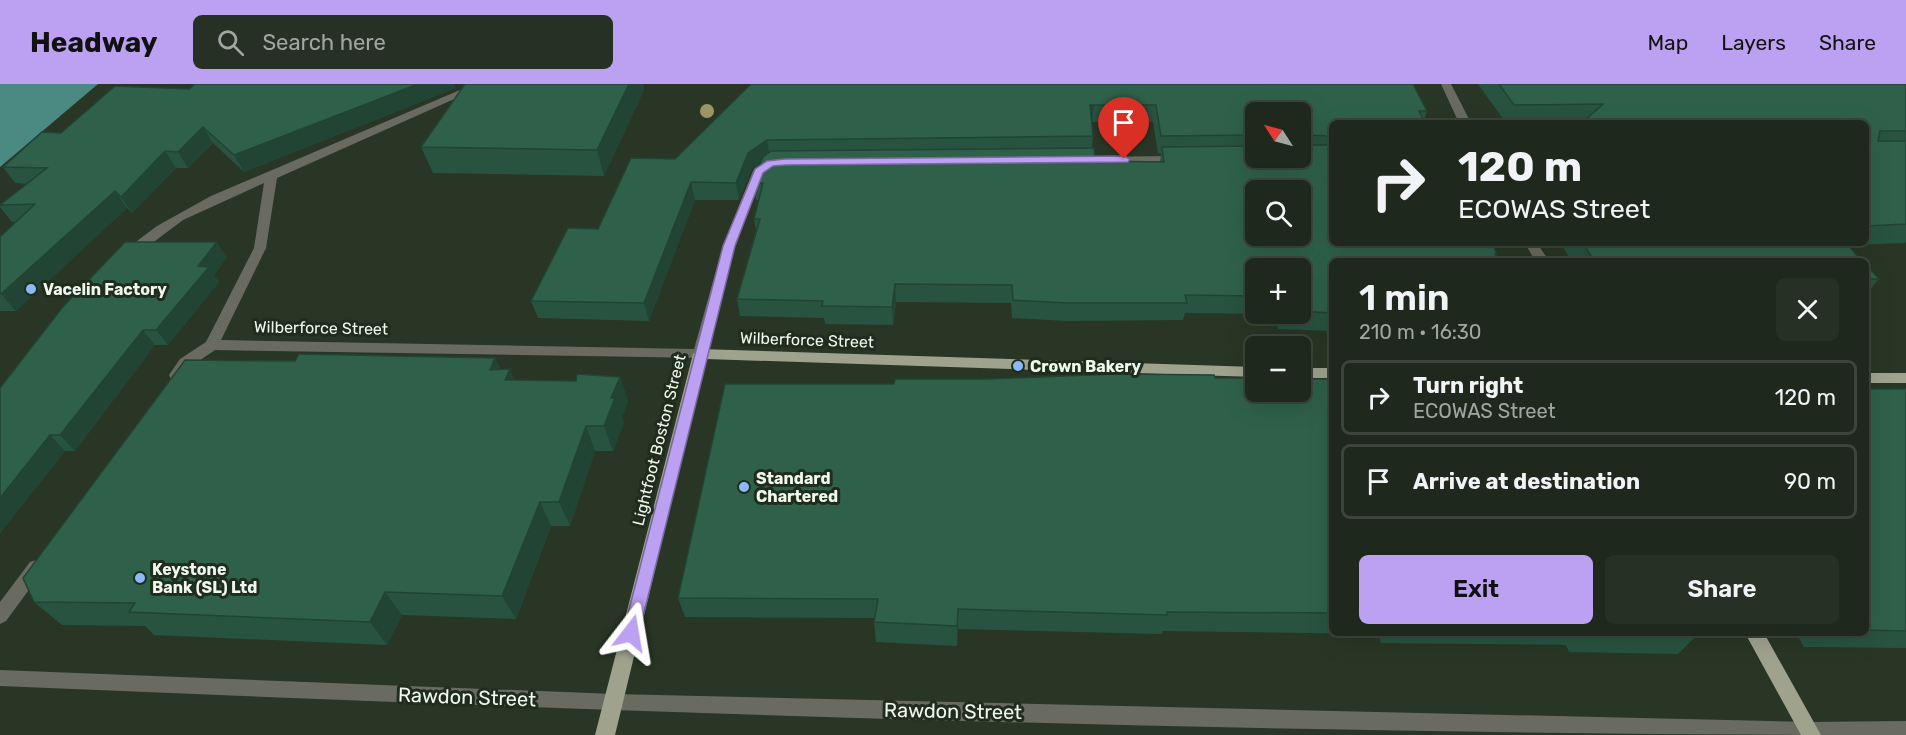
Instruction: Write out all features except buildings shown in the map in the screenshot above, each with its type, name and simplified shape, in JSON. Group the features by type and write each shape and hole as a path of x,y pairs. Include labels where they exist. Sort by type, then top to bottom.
{"main road":[{"name":"Wilberforce Street","path":"700,354 1245,372"},
{"name":"Lightfoot Boston Street","path":"605,735 700,354"},
{"path":"1311,373 1329,373"},
{"path":"1869,378 1906,378"},
{"path":"1756,636 1810,733"}],"street":[{"path":"117,268 132,251 183,215 233,190 271,176 483,84"},
{"path":"1446,84 1464,120"},
{"path":"1065,160 1193,159"},
{"name":"Lightfoot Boston Street","path":"700,354 729,246 759,171 770,163"},
{"path":"164,391 185,363 212,345 260,248 271,176"},
{"name":"Wilberforce Street","path":"212,345 700,354"},
{"path":"0,616 48,550"},
{"name":"Rawdon Street","path":"0,678 614,703 1810,733 1906,730"}],"water":[{"path":"0,84 98,84 0,167"}],"place":[{"name":"Vacelin Factory","path":"31,289"},
{"name":"Crown Bakery","path":"1018,366"},
{"name":"Standard Chartered","path":"744,487"},
{"name":"Keystone Bank (SL) Ltd","path":"140,578"}],"route":[{"path":"631,633 729,246 759,171 770,163 785,162 1124,159"}]}
